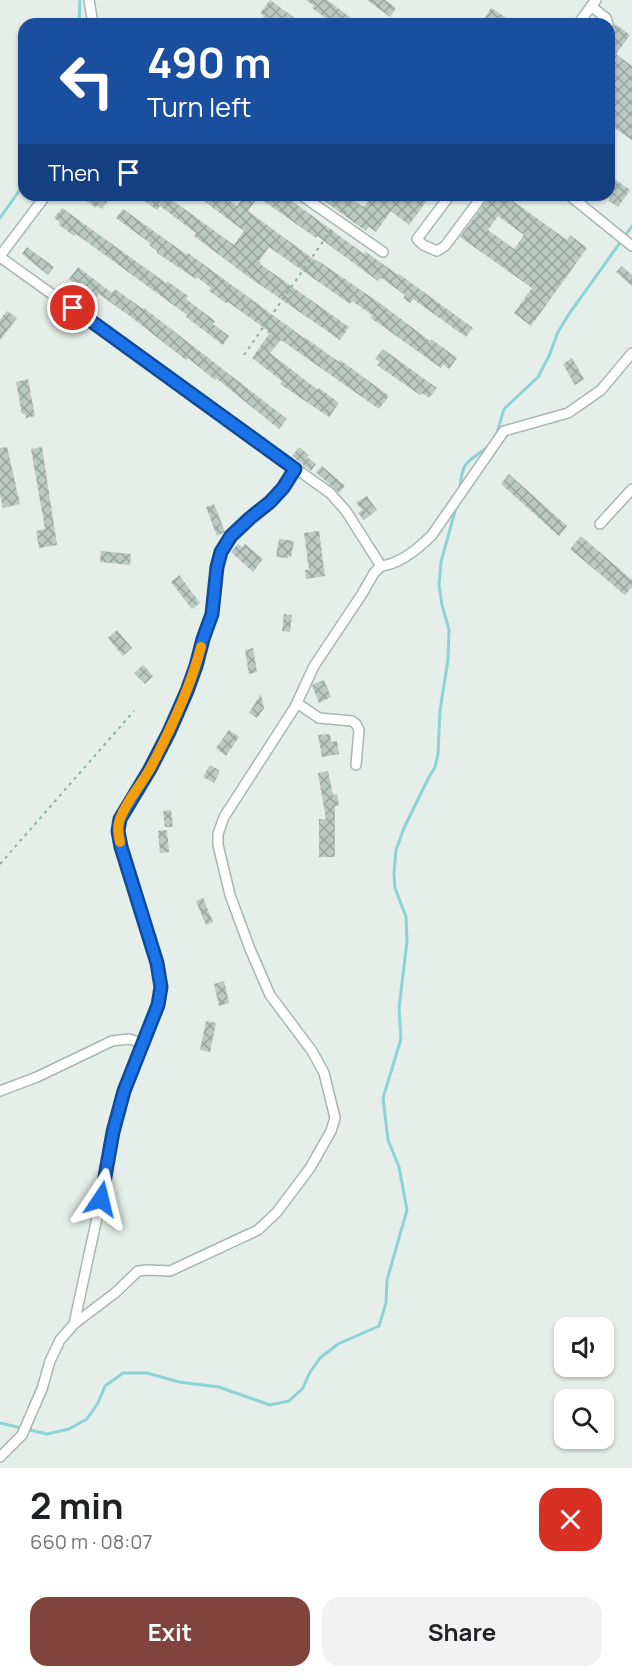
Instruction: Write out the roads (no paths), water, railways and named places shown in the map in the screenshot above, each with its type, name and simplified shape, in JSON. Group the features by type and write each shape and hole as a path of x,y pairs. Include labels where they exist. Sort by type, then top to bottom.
{"street":[{"path":"89,0 92,18"},
{"path":"583,18 594,3 606,18"},
{"path":"41,201 0,256 330,493 346,511 381,566"},
{"path":"310,201 383,252"},
{"path":"446,201 417,239 423,245 437,250 445,246 479,201"},
{"path":"577,201 632,245"},
{"path":"0,1457 22,1435 28,1425 50,1361 60,1340 74,1324 115,1293 138,1271 170,1271 258,1230 277,1212 310,1168 331,1131 335,1118 324,1073 312,1051 270,995 250,949 230,895 218,845 218,834 224,817 297,703 314,666 374,573 381,566 388,566 407,555 432,535 504,431 568,413 601,390 632,352"},
{"path":"74,1324 113,1132 124,1091 158,1005 161,987 157,963 121,847 118,831 120,819 150,769 187,691 212,614 217,567 221,552 231,536 276,495 295,469"},
{"path":"600,524 632,489"},
{"path":"297,703 319,718 357,724 359,730 357,765"},
{"path":"0,1091 38,1077 112,1041 129,1039 143,1043"}],"waterway":[{"path":"79,18 80,0"},
{"path":"0,218 18,192"},
{"path":"496,436 504,409 538,377 558,332 569,314 632,226"},
{"path":"460,489 462,472 467,463 489,446"},
{"path":"0,1423 47,1434 69,1429 87,1419 98,1403 105,1386 123,1373 147,1373 179,1382 219,1387 270,1405 289,1401 303,1388 320,1358 338,1344 379,1326 386,1303 387,1280 407,1210 399,1167 388,1140 383,1098 401,1039 399,1008 407,941 406,917 395,888 396,850 404,828 435,767 438,754 440,710 448,660 449,630 439,584 441,562 457,504"}]}
